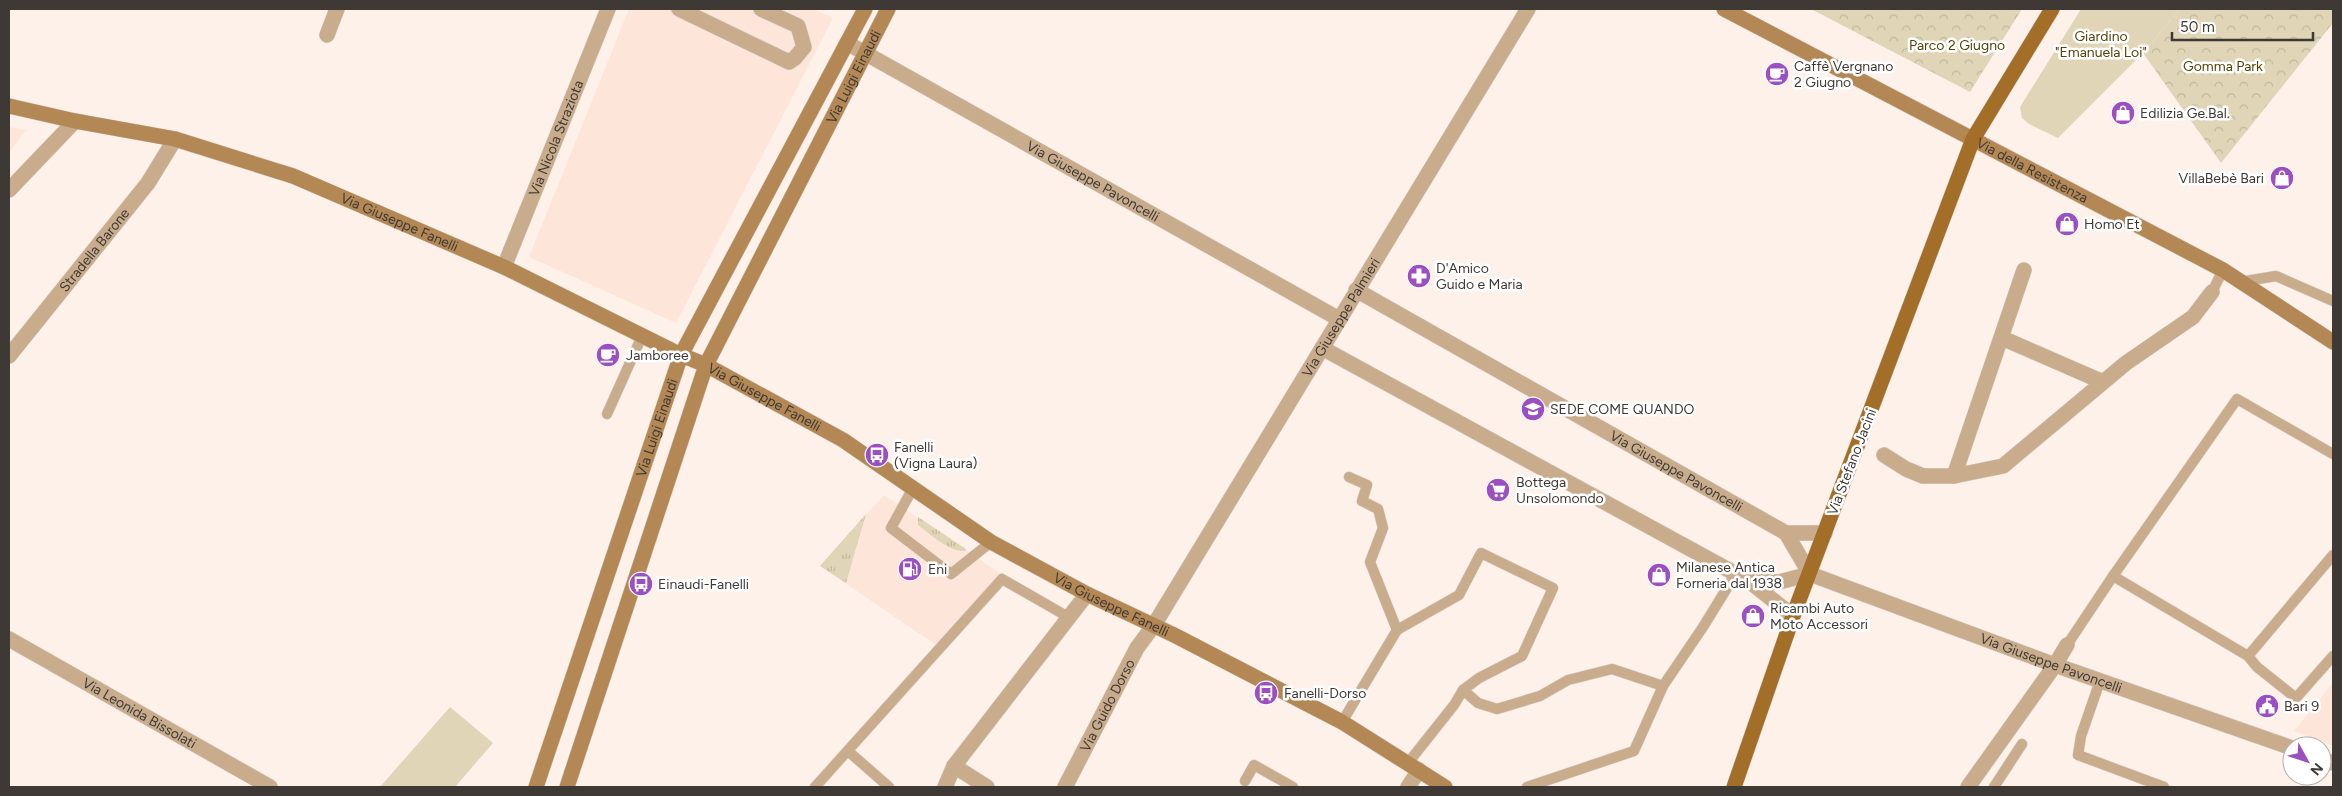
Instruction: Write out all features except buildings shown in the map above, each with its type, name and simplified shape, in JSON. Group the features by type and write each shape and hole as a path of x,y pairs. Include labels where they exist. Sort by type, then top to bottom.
{"main road":[{"name":"Via Stefano Jacini","path":"1734,787 1793,616 1973,139 2052,9"}],"street":[{"path":"327,35 337,9"},
{"name":"Via Nicola Straziota","path":"504,267 608,9"},
{"path":"681,9 789,62 804,48 798,26 761,9"},
{"name":"Via Luigi Einaudi","path":"536,787 681,355 865,9"},
{"name":"Via Luigi Einaudi","path":"567,787 706,365 888,9"},
{"name":"Via Giuseppe Palmieri","path":"1154,626 1528,9"},
{"name":"Via della Resistenza","path":"1724,9 2223,270 2238,282 2333,342"},
{"name":"Via Giuseppe Pavoncelli","path":"847,43 1339,319"},
{"name":"Via Giuseppe Fanelli","path":"9,106 75,121 175,139 293,176 504,267 681,355 706,365 843,440 990,542 1087,594 1342,722 1445,787"},
{"path":"9,190 75,121"},
{"name":"Stradella Barone","path":"9,356 148,183 175,139"},
{"path":"1954,476 2024,270"},
{"name":"Via Giuseppe Pavoncelli","path":"1356,290 1786,533"},
{"path":"1884,454 1896,464 1923,476 1954,476 2002,466 2126,363 2193,317 2212,292"},
{"path":"2002,338 2103,382"},
{"path":"1322,348 1742,578 1793,616"},
{"path":"1742,578 1780,582 1810,574 1786,533 1825,532"},
{"name":"Via Giuseppe Pavoncelli","path":"1810,574 2055,665 2282,744"},
{"path":"945,787 954,766 1087,594"},
{"name":"Via Guido Dorso","path":"1066,787 1137,648 1154,626"},
{"name":"Via Leonida Bissolati","path":"9,639 270,787"},
{"path":"1970,787 2067,645"},
{"path":"954,766 987,787"},
{"path":"1408,787 1413,766"}],"lane":[{"path":"2212,292 2223,270"},
{"path":"2238,282 2276,276 2333,301"},
{"path":"607,414 642,336"},
{"path":"2067,645 2237,399 2333,454"},
{"path":"1349,477 1367,485 1362,500 1378,509 1383,528 1370,562 1397,630"},
{"path":"913,488 891,528 951,574 990,542"},
{"path":"1342,722 1397,630 1459,595 1481,554 1553,588 1522,656 1479,678 1463,690 1413,766"},
{"path":"2248,656 2333,556"},
{"path":"2113,576 2248,656 2257,667 2296,698 2333,656"},
{"path":"1527,787 1634,751 1663,686 1703,627 1742,578"},
{"path":"815,787 1002,579 1070,618"},
{"path":"1463,690 1478,703 1497,709 1540,696 1568,680 1612,669 1663,686"},
{"path":"2100,680 2081,736 2078,756 2164,787"},
{"path":"1994,787 2022,744"},
{"path":"848,751 889,787"},
{"path":"1245,781 1254,765 1294,787"}],"shaded area":[{"path":"629,9 814,9 833,18 676,323 529,257"},
{"path":"9,127 26,130 9,153"},
{"name":"Eni","path":"884,495 1000,573 936,645 820,566"},
{"path":"2333,683 2333,746 2332,736 2307,736 2294,731"}],"green space":[{"name":"Parco 2 Giugno","path":"1811,9 2022,9 1970,92"},
{"name":"Giardino \"Emanuela Loi\"","path":"2081,9 2180,9 2143,53 2058,138 2029,124 2022,118 2020,107"},
{"name":"Gomma Park","path":"2180,9 2333,9 2333,23 2221,163 2143,53"},
{"path":"866,514 846,583 820,566"},
{"path":"918,517 966,549 965,551 959,551 946,546 918,525"},
{"path":"450,707 493,743 455,787 380,787"}],"place":[{"name":"Caffè Vergnano 2 Giugno","path":"1777,74"},
{"name":"Edilizia Ge.Bal.","path":"2123,113"},
{"name":"VillaBebè Bari","path":"2282,178"},
{"name":"Homo Et","path":"2067,224"},
{"name":"D'Amico Guido e Maria","path":"1419,276"},
{"name":"Jamboree","path":"608,355"},
{"name":"SEDE COME QUANDO","path":"1533,409"},
{"name":"Fanelli (Vigna Laura)","path":"877,455"},
{"name":"Bottega Unsolomondo","path":"1498,490"},
{"name":"Eni","path":"910,569"},
{"name":"Milanese Antica Forneria dal 1938","path":"1659,575"},
{"name":"Einaudi-Fanelli","path":"641,584"},
{"name":"Ricambi Auto Moto Accessori","path":"1753,616"},
{"name":"Fanelli-Dorso","path":"1266,693"},
{"name":"Bari 9","path":"2267,706"}]}
